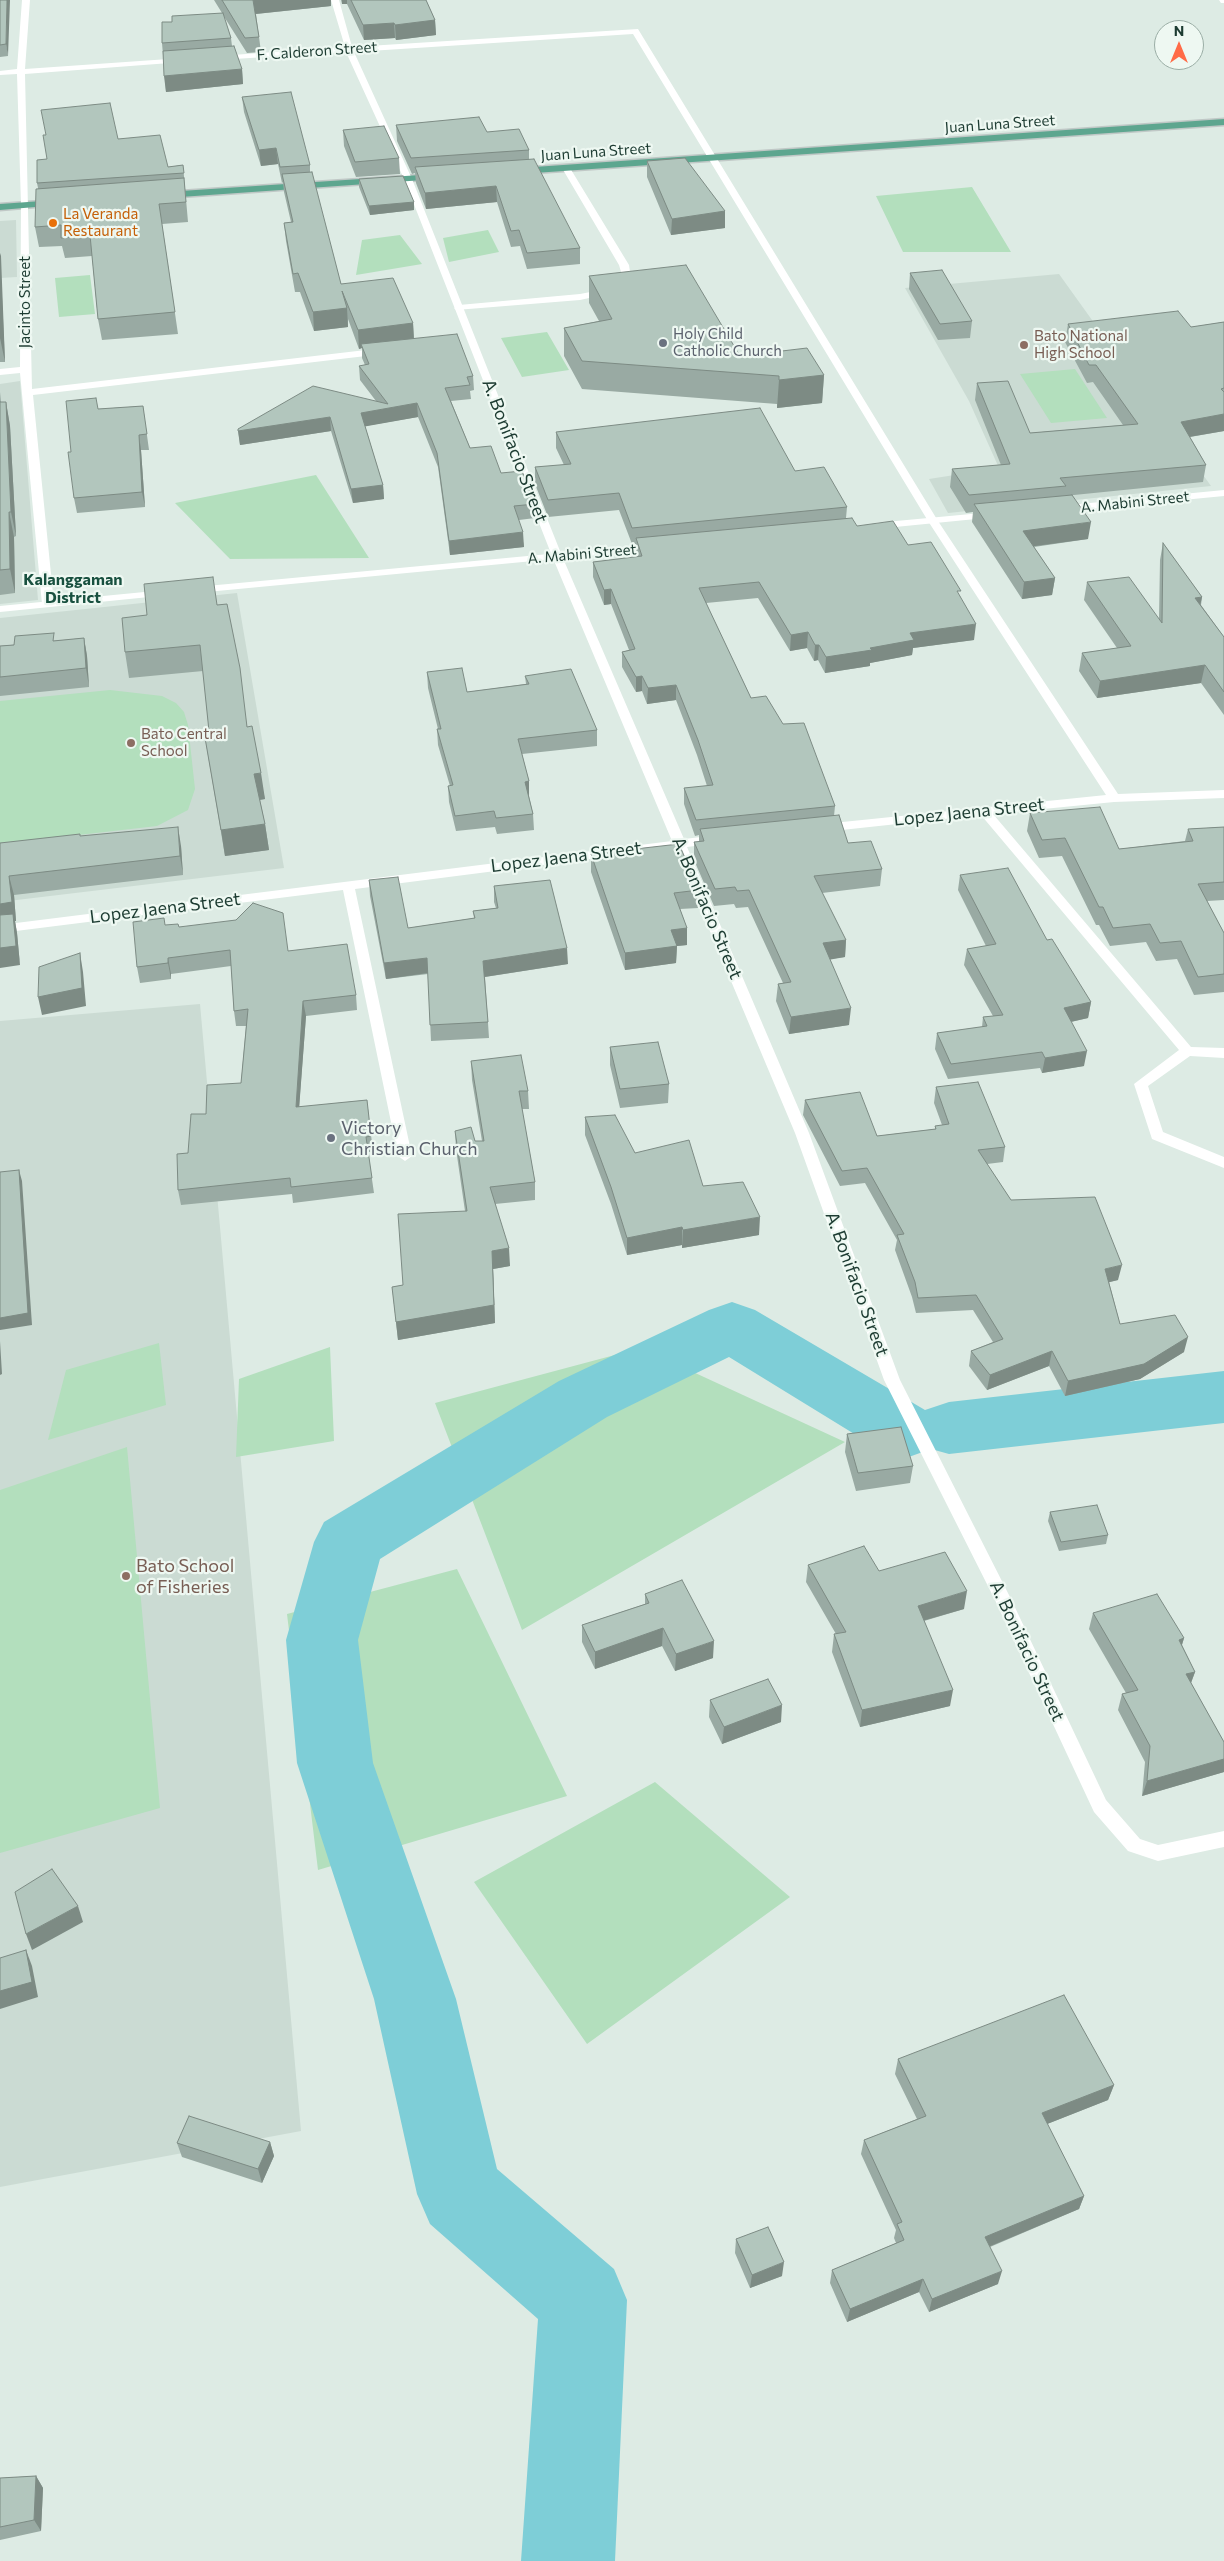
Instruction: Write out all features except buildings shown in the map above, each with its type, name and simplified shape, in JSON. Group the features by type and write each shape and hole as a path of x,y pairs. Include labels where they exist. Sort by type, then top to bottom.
{"main road":[{"name":"Juan Luna Street","path":"507,172 1224,122"},
{"path":"153,196 448,176"},
{"path":"0,207 64,202"}],"street":[{"name":"Jacinto Street","path":"26,0 21,72 25,205 25,369 48,604"},
{"name":"A. Bonifacio Street","path":"335,0 349,49 408,179 459,308 467,341 802,1132 892,1380 1003,1599 1100,1806 1134,1845 1158,1852 1224,1839"},
{"name":"F. Calderon Street","path":"210,59 635,31 712,159"},
{"path":"0,73 190,60"},
{"path":"712,159 933,521 1114,798"},
{"path":"459,308 580,297 610,291 629,283 624,265 566,168"},
{"path":"27,393 392,350"},
{"path":"0,372 25,369"},
{"name":"A. Mabini Street","path":"1051,510 1224,493"},
{"path":"864,527 1002,514"},
{"name":"A. Mabini Street","path":"0,609 666,546"},
{"name":"Lopez Jaena Street","path":"807,829 1114,798 1224,794"},
{"path":"983,810 1187,1051"},
{"name":"Lopez Jaena Street","path":"0,928 729,838"},
{"path":"348,885 405,1156"},
{"path":"1224,1053 1187,1051 1141,1084 1157,1135 1224,1163"}],"shaded area":[{"path":"16,220 17,277 0,278 0,221"},
{"name":"Bato National High School","path":"1059,274 1211,486 948,513 929,479 999,468 969,401 905,288"},
{"path":"20,381 38,600 0,604 0,384"},
{"name":"Bato Central School","path":"237,593 284,868 0,902 0,618"},
{"name":"Bato School of Fisheries","path":"200,1004 301,2131 0,2187 0,1021"}],"green space":[{"path":"972,187 1011,252 903,252 876,196"},
{"path":"488,230 499,252 449,262 443,238"},
{"path":"400,235 422,264 356,275 362,240"},
{"path":"90,275 95,314 59,317 55,278"},
{"path":"547,332 569,370 522,377 501,338"},
{"path":"1075,369 1107,418 1051,423 1020,374"},
{"path":"316,475 369,558 230,559 175,503"},
{"path":"110,690 162,696 176,703 184,712 188,725 195,789 188,810 157,826 0,844 0,701"},
{"path":"159,1343 166,1405 48,1440 66,1370"},
{"path":"330,1347 334,1441 236,1457 239,1379"},
{"path":"641,1348 845,1442 522,1630 435,1403"},
{"path":"127,1447 160,1808 0,1853 0,1490"},
{"path":"457,1569 567,1796 318,1870 287,1614"},
{"path":"655,1782 790,1897 587,2044 474,1882"}],"waterway":[{"path":"568,2561 583,2300 460,2194 415,1999 335,1763 322,1640 349,1542 583,1399 732,1327 906,1432"},
{"path":"949,1428 1224,1397"}],"place":[{"name":"La Veranda Restaurant","path":"53,223"},
{"name":"Holy Child Catholic Church","path":"663,343"},
{"name":"Bato National High School","path":"1024,345"},
{"name":"Bato Central School","path":"131,743"},
{"name":"Victory Christian Church","path":"331,1138"},
{"name":"Bato School of Fisheries","path":"126,1576"}],"district":[{"name":"Kalanggaman District","path":"73,589"}]}
